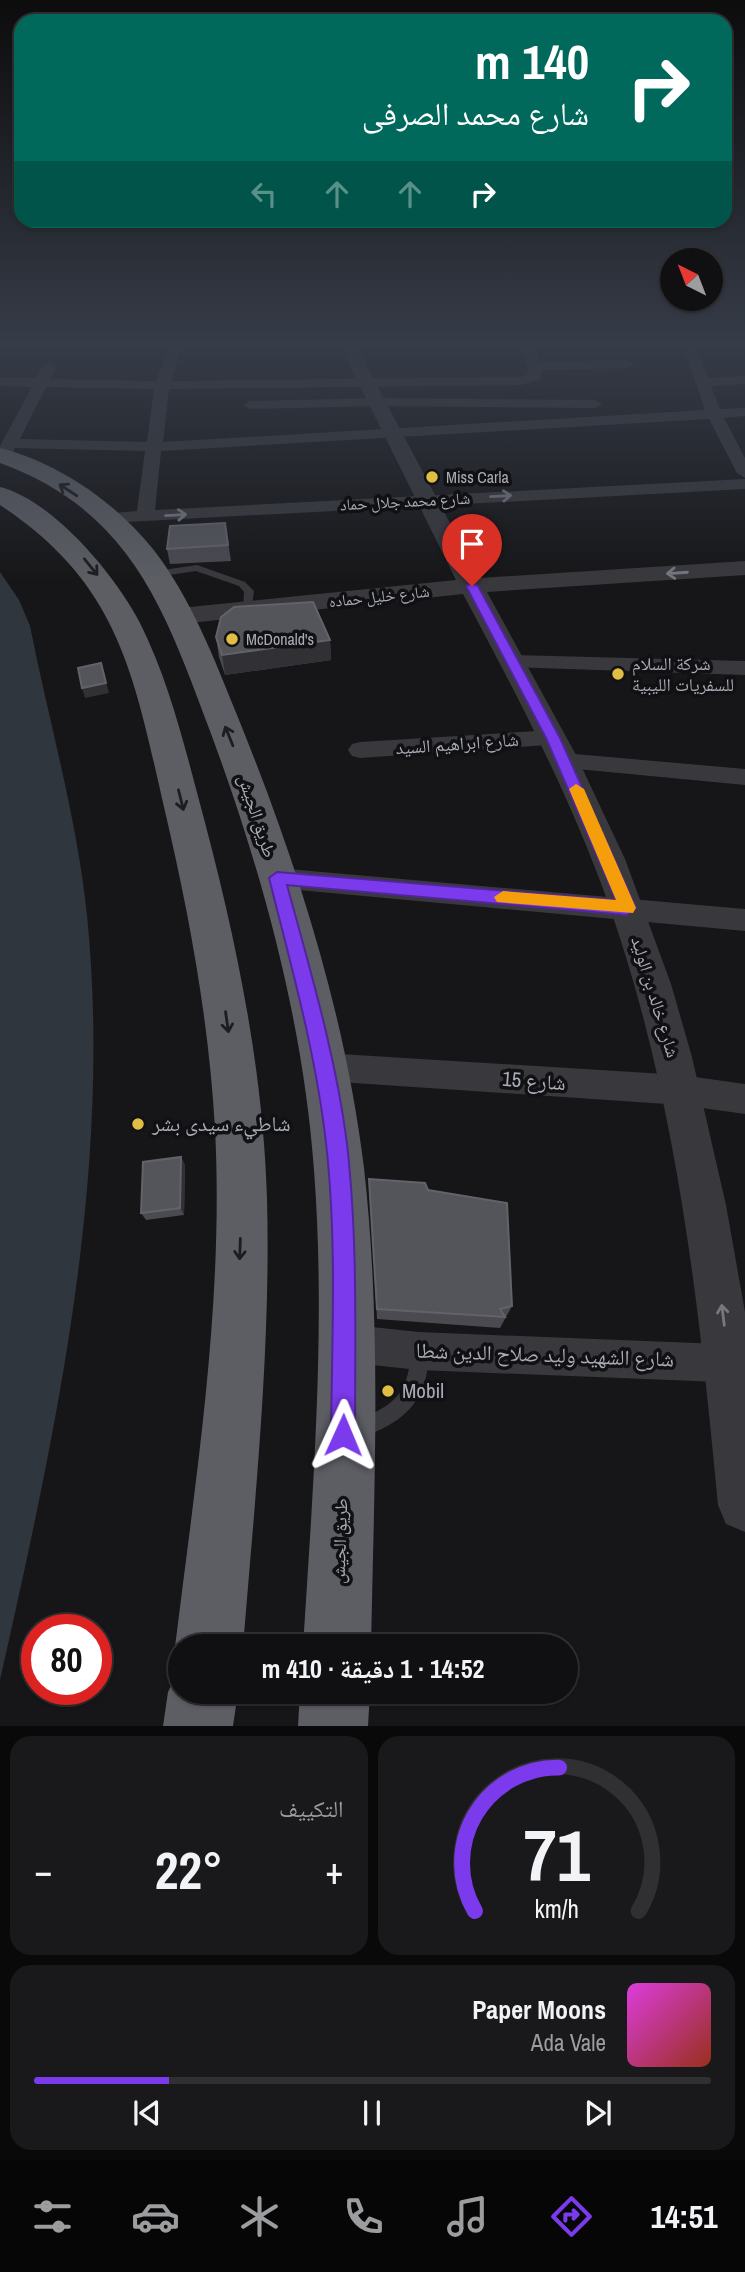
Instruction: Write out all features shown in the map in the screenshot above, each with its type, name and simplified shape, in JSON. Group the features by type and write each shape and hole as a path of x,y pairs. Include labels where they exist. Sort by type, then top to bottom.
{"highway":[{"name":"طريق الجيش","path":"3,462 47,476 127,518 132,542 156,574 180,616 234,748 277,878 324,1067 339,1169 344,1343 337,1634"},
{"path":"3,462 44,522 80,553 106,586 129,630 149,681 166,740 213,936 233,1060 241,1216 233,1409 210,1634"},
{"path":"198,1726 201,1704"},
{"path":"333,1726 334,1704"}],"street":[{"path":"3,462 23,423"},
{"path":"127,518 154,447 157,423"},
{"path":"3,462 154,447 272,423"},
{"name":"شارع خالد بن الوليد","path":"394,423 425,500 559,750 627,908 655,992 681,1090 737,1363 745,1505"},
{"path":"718,423 745,473"},
{"name":"شارع محمد جلال حماد","path":"127,518 745,484"},
{"name":"شارع خليل حماده","path":"180,616 472,586 745,568"},
{"path":"514,662 745,668"},
{"name":"شارع ابراهيم السيد","path":"360,750 559,750 745,777"},
{"path":"277,878 745,920"},
{"name":"شارع 15","path":"324,1067 681,1090 745,1099"},
{"name":"شارع الشهيد وليد صلاح الدين شطا","path":"344,1343 419,1351 737,1363"}],"lane":[{"path":"156,574 197,568 242,584 249,591 248,610"},
{"path":"343,1435 377,1423 399,1411 417,1380 419,1351"}],"shaded area":[{"path":"0,572 19,600 30,626 70,806 87,915 93,1011 92,1108 86,1204 74,1300 41,1492 0,1680"}],"building":[{"path":"225,523 228,545 167,549 170,526"},
{"path":"313,602 330,640 222,655 216,637 221,617 234,607"},
{"path":"101,663 106,683 82,688 78,668"},
{"path":"181,1157 180,1208 141,1213 143,1162"},
{"path":"369,1179 425,1183 428,1190 507,1203 512,1306 500,1309 505,1317 377,1309"}],"slow traffic":[{"path":"503,897 627,908 576,789"}],"place":[{"name":"Miss Carla","path":"432,477"},
{"name":"McDonald's","path":"232,639"},
{"name":"شركة السلام للسفريات الليبية","path":"618,674"},
{"name":"شاطيء سيدى بشر","path":"138,1124"},
{"name":"Mobil","path":"388,1391"}],"route":[{"path":"343,1435 344,1249 333,1116 312,1014 277,878 627,908 553,738 472,586"}]}
